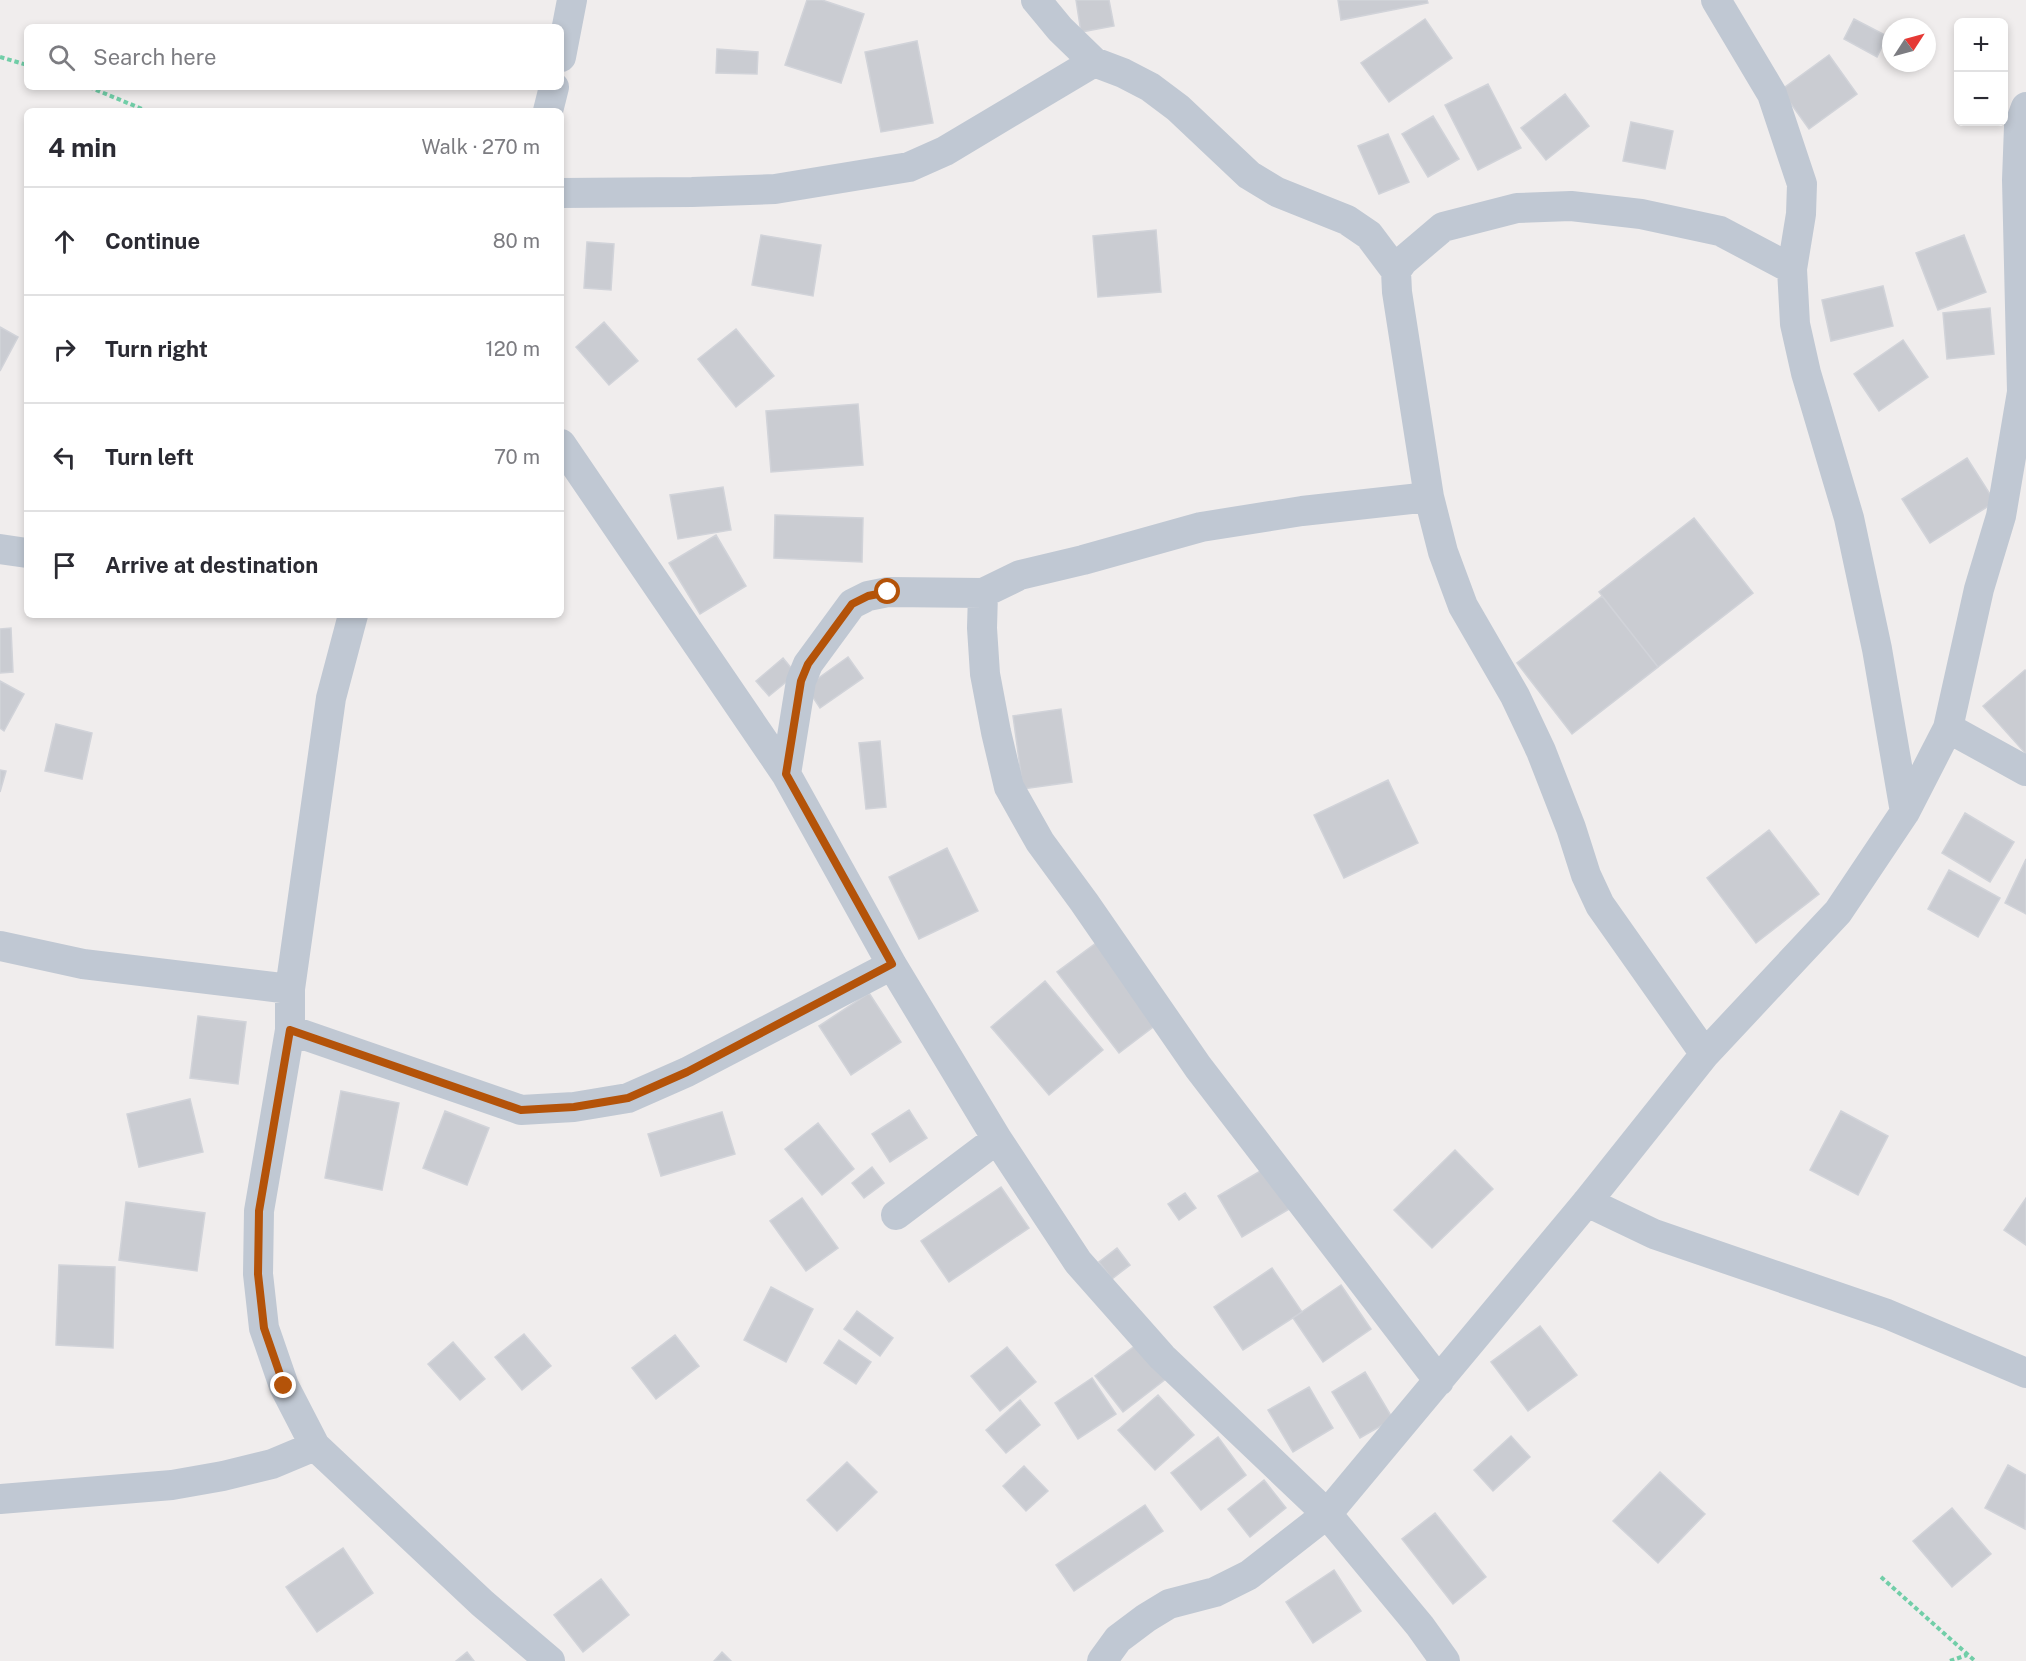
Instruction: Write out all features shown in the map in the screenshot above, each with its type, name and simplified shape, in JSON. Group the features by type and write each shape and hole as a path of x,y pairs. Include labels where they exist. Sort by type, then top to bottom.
{"street":[{"path":"564,41 572,0"},
{"path":"1036,0 1060,29 1094,62 1150,87 1178,108 1249,175 1277,192 1355,225 1369,235 1396,271 1397,292 1428,497 1443,552 1463,606 1515,696 1540,750 1571,828 1586,875 1600,905 1705,1054"},
{"path":"1716,0 1772,94 1802,184 1801,214 1792,268 1795,324 1806,373 1849,518 1877,649 1905,812"},
{"path":"564,193 775,189 909,166 945,151 1094,62"},
{"path":"549,108 553,90"},
{"path":"1102,1661 1118,1639 1146,1618 1169,1604 1215,1592 1249,1575 1327,1514 1587,1202 1705,1054 1838,912 1905,812 1948,729 1979,589 2001,516 2022,393 2017,180 2019,126 2026,107"},
{"path":"1396,271 1403,261 1443,228 1517,208 1571,206 1641,214 1720,231 1792,268"},
{"path":"564,448 786,774 892,964 997,1139 1078,1262 1154,1349 1327,1514 1420,1626 1444,1661"},
{"path":"786,774 801,681 808,664 852,604 868,596 888,592 982,593 1020,575 1201,527 1302,511 1428,497"},
{"path":"2001,516 2026,500"},
{"path":"0,549 24,553"},
{"path":"982,593 985,674 996,732 1009,786 1040,842 1198,1067 1439,1381"},
{"path":"352,618 331,698 290,989 290,1030 259,1211 258,1274 264,1328 284,1386 315,1446 482,1603 550,1661"},
{"path":"1948,729 2026,771"},
{"path":"0,946 83,964 290,989"},
{"path":"290,1030 521,1110 574,1107 628,1098 687,1072 892,964"},
{"path":"896,1215 997,1139"},
{"path":"1587,1202 1654,1234 1887,1314 2026,1373"},
{"path":"0,1499 65,1495 192,1481 272,1464 315,1446"}],"path":[{"path":"0,57 24,64"},
{"path":"96,90 140,108"},
{"path":"1881,1577 1975,1661"},
{"path":"1950,1661 1967,1655"}],"building":[{"path":"807,0 822,0 864,14 841,83 785,65"},
{"path":"1076,0 1109,0 1114,26 1081,32"},
{"path":"1338,0 1427,0 1428,3 1341,20"},
{"path":"1425,19 1452,58 1389,102 1361,63"},
{"path":"1854,19 1882,33 1882,46 1877,57 1844,39"},
{"path":"917,41 933,123 881,132 865,52"},
{"path":"717,49 758,52 757,74 716,73"},
{"path":"1829,55 1857,94 1809,129 1781,90"},
{"path":"1488,84 1521,148 1478,170 1445,105"},
{"path":"1565,94 1589,126 1546,160 1521,128"},
{"path":"1433,116 1459,159 1428,177 1402,134"},
{"path":"1631,122 1673,131 1665,169 1623,161"},
{"path":"1388,134 1409,182 1379,194 1358,146"},
{"path":"1156,230 1161,292 1098,297 1093,236"},
{"path":"761,235 821,245 813,296 752,285"},
{"path":"1964,235 1986,292 1938,310 1916,253"},
{"path":"587,242 614,244 611,290 584,288"},
{"path":"1883,286 1893,326 1831,341 1822,300"},
{"path":"1990,308 1994,354 1947,359 1943,313"},
{"path":"604,322 638,361 609,385 576,347"},
{"path":"0,327 18,337 0,371"},
{"path":"736,329 774,376 736,407 698,359"},
{"path":"1903,340 1928,377 1879,411 1854,374"},
{"path":"858,404 863,465 771,472 766,411"},
{"path":"1967,458 1995,502 1930,543 1902,499"},
{"path":"723,487 731,530 678,539 670,495"},
{"path":"775,515 863,518 862,562 774,558"},
{"path":"1694,518 1753,593 1658,667 1599,592"},
{"path":"716,535 746,586 700,614 669,563"},
{"path":"1602,596 1658,667 1572,734 1517,663"},
{"path":"11,628 13,672 0,673 0,629"},
{"path":"848,657 863,678 820,708 806,687"},
{"path":"783,658 796,674 769,696 756,681"},
{"path":"2026,671 2026,754 1983,706"},
{"path":"0,681 24,694 4,731 0,728"},
{"path":"1061,709 1072,782 1023,789 1013,716"},
{"path":"56,724 92,733 82,779 45,771"},
{"path":"880,741 886,807 866,809 859,743"},
{"path":"0,770 6,771 0,792"},
{"path":"1388,780 1418,843 1344,878 1314,815"},
{"path":"1965,813 2014,842 1990,882 1942,853"},
{"path":"1769,830 1819,894 1756,943 1707,878"},
{"path":"947,848 978,911 919,939 889,877"},
{"path":"2026,859 2026,914 2005,903"},
{"path":"1949,870 2000,898 1978,937 1928,909"},
{"path":"1096,943 1157,1024 1119,1053 1057,972"},
{"path":"1045,981 1103,1050 1049,1095 991,1027"},
{"path":"869,993 901,1042 851,1075 819,1026"},
{"path":"198,1016 246,1022 238,1084 190,1078"},
{"path":"341,1091 399,1103 382,1190 325,1178"},
{"path":"190,1099 203,1152 139,1167 127,1114"},
{"path":"909,1110 927,1138 890,1162 872,1134"},
{"path":"445,1111 489,1128 467,1185 423,1168"},
{"path":"1841,1111 1888,1136 1858,1195 1810,1170"},
{"path":"722,1112 735,1154 661,1176 648,1134"},
{"path":"818,1123 854,1169 822,1195 785,1149"},
{"path":"1455,1150 1493,1189 1432,1248 1394,1210"},
{"path":"872,1167 884,1183 864,1198 852,1183"},
{"path":"1267,1167 1291,1208 1242,1237 1218,1196"},
{"path":"1001,1187 1029,1228 949,1282 921,1241"},
{"path":"1185,1193 1196,1208 1179,1220 1168,1204"},
{"path":"802,1198 838,1248 806,1271 770,1221"},
{"path":"2026,1198 2026,1245 2004,1230"},
{"path":"126,1202 205,1213 197,1271 119,1260"},
{"path":"1117,1248 1130,1265 1112,1279 1099,1262"},
{"path":"59,1265 115,1267 113,1348 56,1345"},
{"path":"1272,1268 1302,1312 1243,1350 1214,1307"},
{"path":"1341,1285 1371,1329 1323,1362 1293,1318"},
{"path":"771,1287 813,1309 786,1362 744,1340"},
{"path":"857,1311 893,1338 880,1356 844,1329"},
{"path":"1540,1326 1577,1375 1528,1411 1491,1362"},
{"path":"524,1334 551,1366 522,1390 495,1357"},
{"path":"675,1335 699,1366 656,1399 632,1368"},
{"path":"839,1340 871,1362 856,1384 824,1363"},
{"path":"453,1342 485,1379 460,1400 428,1364"},
{"path":"1140,1342 1167,1378 1123,1412 1095,1376"},
{"path":"1007,1347 1036,1382 1000,1411 971,1376"},
{"path":"1365,1372 1393,1419 1360,1438 1332,1392"},
{"path":"1092,1378 1116,1414 1078,1439 1055,1403"},
{"path":"1309,1387 1333,1428 1293,1452 1268,1410"},
{"path":"1158,1395 1194,1435 1155,1470 1118,1430"},
{"path":"1020,1400 1040,1425 1006,1453 986,1430"},
{"path":"1511,1436 1530,1457 1493,1491 1474,1470"},
{"path":"1218,1437 1246,1475 1201,1510 1171,1473"},
{"path":"847,1462 877,1492 837,1531 807,1500"},
{"path":"2008,1465 2026,1475 2025,1529 1985,1508"},
{"path":"1024,1466 1048,1491 1026,1511 1003,1486"},
{"path":"1660,1472 1705,1514 1658,1563 1613,1521"},
{"path":"1264,1480 1286,1508 1250,1537 1228,1509"},
{"path":"1145,1505 1163,1531 1074,1591 1056,1565"},
{"path":"1952,1508 1991,1554 1952,1587 1913,1541"},
{"path":"1435,1513 1486,1577 1453,1604 1402,1539"},
{"path":"343,1548 373,1593 317,1632 286,1587"},
{"path":"1334,1570 1361,1611 1313,1643 1286,1602"},
{"path":"601,1579 629,1615 583,1652 554,1615"},
{"path":"467,1652 474,1661 456,1661"},
{"path":"722,1652 731,1661 714,1661"}],"route":[{"path":"284,1386 264,1328 258,1274 259,1211 290,1030 521,1110 574,1107 628,1098 687,1072 892,964 786,774 801,681 808,664 852,604 868,596 888,592"}]}
